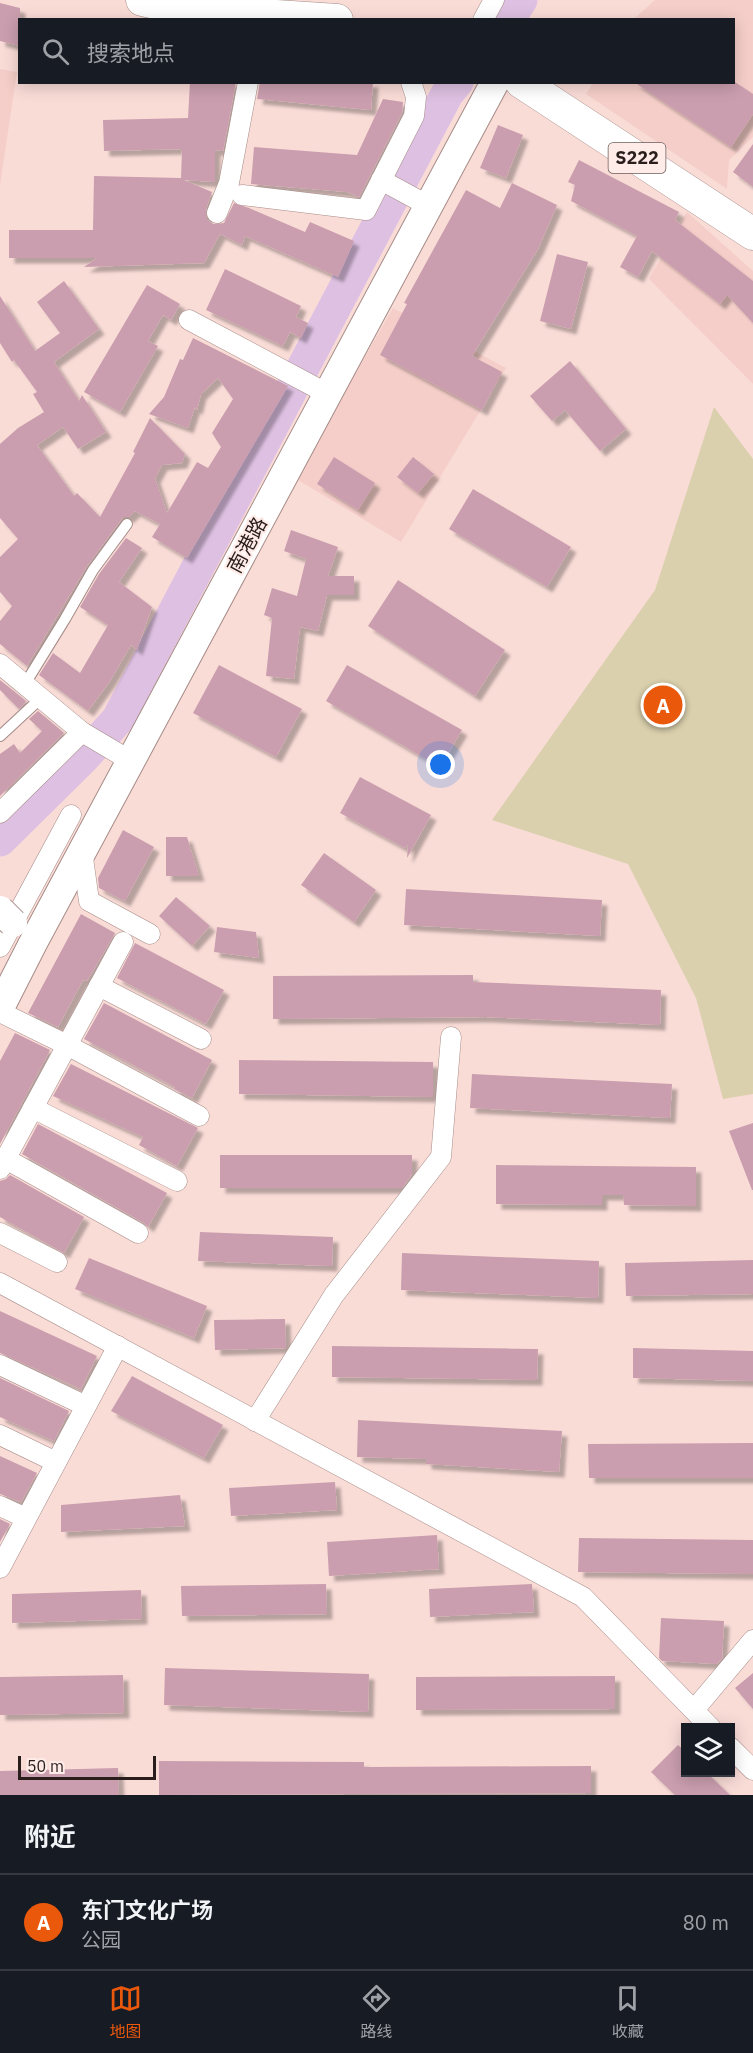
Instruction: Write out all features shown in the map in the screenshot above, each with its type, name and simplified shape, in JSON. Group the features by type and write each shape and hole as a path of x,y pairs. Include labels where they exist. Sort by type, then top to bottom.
{"main road":[{"path":"142,0 186,10 253,17 334,13"},
{"name":"S222","path":"524,84 753,234"}],"street":[{"path":"484,18 494,0"},
{"path":"217,213 230,183 248,84"},
{"path":"242,195 366,210 414,116 416,97 412,84"},
{"name":"南港路","path":"0,1010 12,931 82,850 494,84"},
{"path":"381,180 428,206"},
{"path":"189,320 327,394"},
{"path":"0,664 82,732 130,761"},
{"path":"0,813 82,732"},
{"path":"12,931 71,815"},
{"path":"82,850 89,901 150,934"},
{"path":"123,942 3,1164 138,1233"},
{"path":"99,986 201,1039"},
{"path":"0,1010 199,1116"},
{"path":"255,1421 334,1295 441,1157 451,1037"},
{"path":"33,1108 177,1181"},
{"path":"0,1233 57,1262"},
{"path":"0,1283 583,1597 706,1723"},
{"path":"0,1568 118,1346"},
{"path":"0,1365 86,1406"},
{"path":"0,1436 56,1462"},
{"path":"0,1506 26,1518"},
{"path":"694,1710 753,1640"},
{"path":"735,1752 753,1770"}],"lane":[{"path":"24,684 93,570 127,524"},
{"path":"0,736 41,698"}],"shaded area":[{"path":"655,0 753,0 753,137 729,160 727,189 586,94 592,84 735,84 735,18 635,18"},
{"path":"0,69 17,72 0,185"},
{"path":"687,212 753,271 753,384 649,279"},
{"path":"393,308 506,368 401,542 293,477"},
{"path":"714,407 753,459 753,1094 723,1099 696,998 628,864 492,820 655,590"}],"building":[{"path":"0,3 20,8 18,46 0,41"},
{"path":"735,82 753,94 753,114 731,147 637,84 735,84"},
{"path":"190,84 236,84 223,151 215,150 215,182 184,180 212,192 206,209 207,220 213,224 224,223 234,203 305,232 310,222 354,241 338,277 245,236 242,245 220,234 204,263 84,267 97,258 9,258 9,230 93,230 94,176 181,178 182,149 104,151 103,120 188,118"},
{"path":"260,84 373,84 371,110 257,99"},
{"path":"383,99 403,102 402,113 359,197 347,192 251,184 254,147 357,155"},
{"path":"498,125 523,135 506,178 480,168"},
{"path":"753,144 753,187 733,172"},
{"path":"579,160 679,212 675,220 753,281 753,323 727,295 720,304 652,251 638,277 620,267 637,236 571,201 575,185 568,182"},
{"path":"512,183 557,205 538,249 472,356 502,372 482,410 380,355 407,304 404,303 466,190 500,208"},
{"path":"557,254 588,262 571,329 540,321"},
{"path":"225,269 301,306 296,317 308,323 301,338 290,332 283,346 206,310"},
{"path":"64,281 99,329 54,362 79,401 82,395 106,432 78,449 63,427 37,445 74,496 77,493 100,517 135,453 133,452 150,418 185,454 182,463 162,465 155,478 167,513 197,462 208,468 221,447 212,433 233,399 218,378 201,394 197,410 195,407 188,428 149,414 164,397 180,359 183,360 193,338 288,386 187,558 152,537 160,524 135,511 129,517 123,517 87,566 27,666 0,644 0,621 12,606 0,592 0,557 18,539 0,518 0,444 18,428 44,412 33,394 37,392 14,360 12,362 0,343 0,296 35,351 60,333 37,302"},
{"path":"147,285 180,304 171,320 163,315 148,341 158,346 120,412 84,392"},
{"path":"570,361 626,429 600,451 565,410 552,421 530,396"},
{"path":"334,457 375,483 358,510 317,484"},
{"path":"413,457 434,474 418,493 397,477"},
{"path":"473,489 571,547 547,587 449,529"},
{"path":"291,530 338,547 328,576 354,576 354,595 327,595 318,631 300,627 294,679 266,676 272,618 264,615 272,588 297,596 306,559 284,551"},
{"path":"126,538 142,548 119,582 152,607 137,650 131,645 110,681 88,711 39,675 53,653 80,673 108,625 80,607 99,574"},
{"path":"398,580 505,650 475,696 368,626"},
{"path":"219,665 302,709 276,757 193,713"},
{"path":"347,665 462,730 440,767 326,701"},
{"path":"0,680 26,701 19,709 0,690"},
{"path":"38,711 64,733 0,796 0,754 14,744 20,753 42,731 29,719"},
{"path":"360,777 431,815 407,858 408,845 405,848 340,813"},
{"path":"123,830 154,847 125,901 99,888 98,878"},
{"path":"166,837 187,837 199,876 166,876"},
{"path":"324,853 376,890 354,922 301,885"},
{"path":"406,889 602,900 600,936 404,925"},
{"path":"176,897 210,926 192,946 159,916"},
{"path":"81,914 115,933 87,981 83,980 58,1027 28,1013"},
{"path":"217,927 256,932 259,958 214,952"},
{"path":"135,943 224,990 206,1024 117,978"},
{"path":"473,975 473,982 661,990 660,1025 486,1017 273,1019 273,976"},
{"path":"104,1003 212,1060 192,1098 84,1039"},
{"path":"15,1033 50,1050 0,1144 0,1061"},
{"path":"239,1060 433,1062 433,1097 239,1094"},
{"path":"71,1064 198,1128 177,1166 139,1145 143,1137 53,1096"},
{"path":"472,1074 672,1084 670,1118 470,1108"},
{"path":"753,1123 753,1190 752,1190 729,1131"},
{"path":"38,1124 167,1193 148,1227 22,1154"},
{"path":"220,1155 412,1155 412,1174 402,1188 220,1188"},
{"path":"496,1165 696,1167 696,1206 624,1205 623,1195 602,1195 602,1205 496,1204"},
{"path":"10,1175 84,1217 64,1253 0,1217 0,1181"},
{"path":"200,1232 333,1237 332,1266 198,1261"},
{"path":"402,1253 599,1261 598,1298 401,1290"},
{"path":"89,1258 207,1306 194,1338 75,1289"},
{"path":"753,1260 753,1294 626,1296 625,1263"},
{"path":"0,1311 97,1356 81,1389 0,1353"},
{"path":"285,1319 286,1348 215,1350 214,1320"},
{"path":"332,1346 538,1349 537,1380 332,1377"},
{"path":"633,1348 753,1351 753,1381 633,1378"},
{"path":"132,1376 223,1425 204,1458 111,1411"},
{"path":"0,1378 69,1411 54,1441 0,1417"},
{"path":"358,1420 562,1431 559,1472 426,1464 426,1459 357,1457"},
{"path":"753,1443 753,1478 589,1478 588,1444"},
{"path":"0,1456 37,1473 21,1502 0,1494"},
{"path":"335,1482 337,1510 231,1516 229,1488"},
{"path":"180,1495 185,1526 61,1532 61,1505"},
{"path":"0,1519 10,1524 0,1542"},
{"path":"437,1535 439,1569 329,1576 327,1542"},
{"path":"579,1538 753,1540 753,1574 578,1572"},
{"path":"326,1584 327,1614 182,1616 181,1586"},
{"path":"532,1584 534,1612 430,1617 429,1589"},
{"path":"141,1590 142,1619 12,1623 12,1594"},
{"path":"661,1618 724,1621 722,1658 717,1664 662,1661 659,1658"},
{"path":"165,1668 369,1674 368,1712 164,1705"},
{"path":"753,1673 753,1709 735,1688"},
{"path":"123,1675 124,1713 0,1715 0,1677"},
{"path":"615,1676 615,1709 416,1710 416,1677"},
{"path":"678,1745 681,1748 681,1777 711,1777 730,1795 675,1795 651,1772"},
{"path":"159,1761 364,1762 364,1767 591,1766 591,1793 159,1795"},
{"path":"118,1768 119,1795 0,1795 0,1771"}],"waterway":[{"path":"509,18 521,0"},
{"path":"0,840 84,757 118,719 447,94 455,84"}],"place":[{"name":"东门文化广场","path":"663,705"}]}
